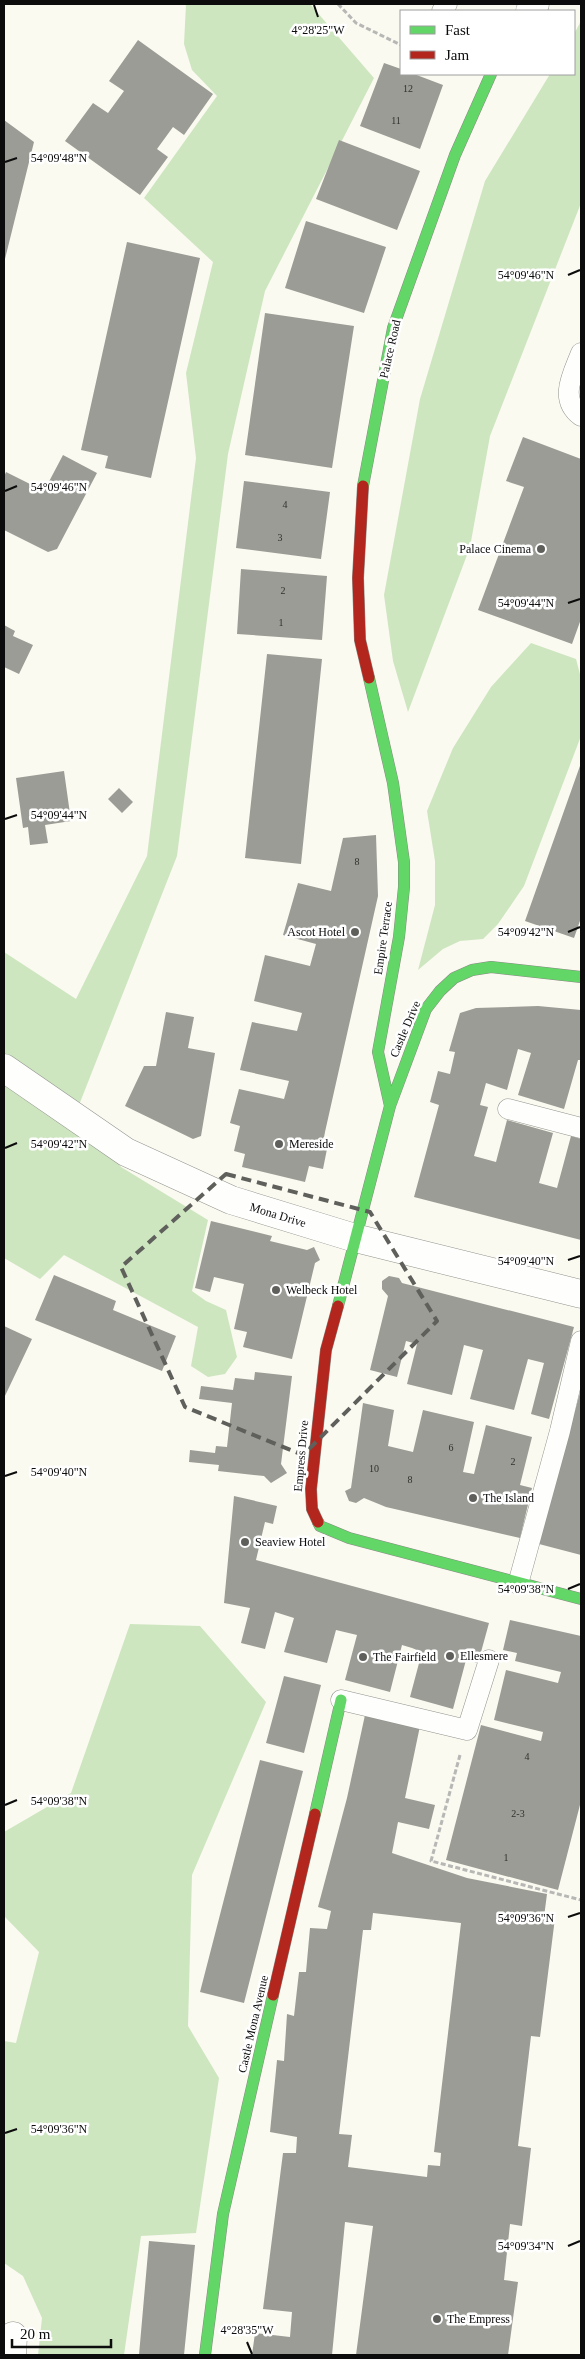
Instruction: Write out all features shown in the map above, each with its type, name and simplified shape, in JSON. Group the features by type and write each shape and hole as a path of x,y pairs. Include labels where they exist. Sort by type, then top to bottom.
{"street":[{"name":"Palace Road","path":"360,640 358,578 362,490 393,328 455,155 490,75"},
{"name":"Empire Terrace","path":"355,1238 390,1106 378,1052 399,937 404,887 404,862 393,783 360,640"},
{"name":"Castle Drive","path":"390,1106 426,1008 454,978 472,970 491,967 581,977"},
{"name":"Mona Drive","path":"4,1068 126,1152 231,1200 355,1238 581,1294"},
{"name":"Empress Drive","path":"355,1238 326,1350 311,1489 312,1509 320,1526 349,1538 518,1584 581,1599"},
{"name":"Castle Mona Avenue","path":"205,2355 223,2214 341,1700"}],"lane":[{"path":"581,352 568,390 572,408 581,416"},
{"path":"508,1109 581,1128"},
{"path":"518,1584 560,1431 581,1341"},
{"path":"341,1700 467,1730 489,1660"}],"path":[{"path":"338,4 356,23 400,45"},
{"path":"467,1730 432,1861 581,1900"}],"highlighted area":[{"path":"226,1174 370,1212 437,1321 303,1455 185,1407 121,1267"}],"green space":[{"path":"186,4 310,4 374,78 265,291 228,454 177,856 79,1105 121,1167 208,1220 192,1291 206,1301 226,1310 237,1357 225,1374 208,1377 191,1366 198,1327 64,1255 40,1279 4,1258 4,952 76,999 147,856 196,458 186,373 213,262 144,198 217,96 192,70 184,44"},
{"path":"581,21 581,203 490,436 470,547 408,712 393,661 384,595 420,399 485,181 549,75 575,75 575,32"},
{"path":"531,643 576,659 581,678 581,736 524,886 498,924 483,939 460,941 443,949 418,970 435,905 435,861 427,811 453,748 491,687"},
{"path":"130,1624 200,1626 266,1702 192,1875 188,2026 219,2078 196,2233 141,2236 124,2355 38,2355 42,2318 23,2276 4,2263 4,2041 16,2043 39,1952 4,1916 4,1832 71,1793"}],"building":[{"path":"138,40 213,94 184,135 173,127 157,149 168,157 140,195 65,141 93,103 108,113 124,91 109,81"},
{"path":"384,63 400,69 400,75 417,75 443,85 420,149 360,126"},
{"path":"4,120 34,142 4,263"},
{"path":"339,140 420,171 397,230 316,199"},
{"path":"306,221 386,247 364,313 285,288"},
{"path":"127,242 200,258 151,478 105,468 108,456 81,450"},
{"path":"265,313 354,326 332,468 245,455"},
{"name":"Palace Cinema","path":"523,437 581,459 581,619 572,644 478,610 524,487 506,481"},
{"path":"63,455 97,473 57,549 48,552 4,530 4,477 6,472 44,491"},
{"path":"244,481 330,492 321,559 236,548"},
{"path":"241,569 327,576 322,640 237,634"},
{"path":"4,625 15,631 13,636 33,645 19,674 4,667"},
{"path":"267,654 322,659 301,864 245,858"},
{"path":"581,763 581,918 574,938 525,921"},
{"path":"64,771 71,821 45,825 48,843 30,845 28,827 23,828 16,778"},
{"path":"119,788 133,802 122,813 108,799"},
{"path":"376,835 378,896 325,1132 322,1148 327,1149 323,1169 309,1166 305,1182 242,1167 245,1154 234,1151 240,1126 230,1123 239,1089 284,1099 289,1081 240,1070 252,1022 297,1031 302,1013 254,1001 265,955 310,966 316,944 283,935 298,883 331,891 343,838"},
{"path":"538,1006 581,1010 581,1060 578,1060 564,1109 518,1095 531,1053 518,1049 507,1090 486,1083 480,1105 488,1107 474,1156 496,1162 507,1120 553,1133 539,1183 557,1188 571,1136 581,1139 581,1240 414,1197 439,1105 430,1102 438,1071 450,1074 455,1052 449,1051 460,1013 476,1008"},
{"path":"166,1012 194,1017 188,1048 215,1053 201,1136 193,1139 125,1106 144,1066 156,1066"},
{"name":"Welbeck Hotel","path":"211,1221 272,1236 270,1241 307,1250 314,1247 320,1260 315,1263 292,1359 243,1347 247,1332 234,1329 244,1284 214,1277 210,1292 195,1288"},
{"path":"54,1275 116,1301 113,1310 176,1336 162,1371 35,1320"},
{"path":"389,1276 399,1278 402,1283 574,1327 549,1419 531,1414 544,1363 528,1359 514,1410 470,1399 483,1350 464,1345 452,1395 407,1384 417,1344 406,1341 397,1377 370,1370 388,1296 382,1289 382,1281"},
{"path":"4,1326 32,1339 4,1398"},
{"path":"255,1372 292,1376 281,1464 287,1473 271,1483 264,1476 218,1471 219,1465 189,1462 190,1450 215,1453 216,1446 227,1447 232,1403 199,1399 201,1386 233,1390 235,1378 254,1380"},
{"path":"581,1389 581,1555 539,1544"},
{"path":"363,1403 394,1410 388,1446 413,1452 423,1410 474,1422 463,1472 474,1474 486,1425 532,1437 520,1485 532,1488 520,1538 386,1507 364,1498 356,1503 349,1501 345,1491 351,1488"},
{"path":"234,1496 277,1506 273,1524 265,1522 256,1560 489,1623 478,1663 466,1660 453,1709 410,1697 422,1652 412,1648 402,1645 390,1692 345,1680 357,1635 336,1630 327,1663 284,1652 294,1618 275,1612 265,1649 241,1643 250,1608 224,1603"},
{"path":"510,1620 581,1636 581,1801 558,1890 446,1860 481,1725 541,1741 543,1732 494,1720 506,1670 558,1683 561,1672 515,1661 517,1653 503,1650"},
{"path":"284,1676 321,1685 304,1753 266,1743"},
{"path":"365,1715 420,1726 405,1798 435,1805 429,1829 398,1822 392,1853 467,1878 547,1894 544,1917 555,1918 540,2037 531,2036 518,2146 531,2148 522,2226 510,2224 504,2280 518,2282 508,2355 356,2355 373,2226 345,2222 332,2355 252,2355 255,2333 290,2337 292,2312 263,2309 283,2153 296,2153 297,2137 270,2132 277,2060 284,2061 287,2014 294,2016 299,1972 306,1972 310,1928 327,1929 331,1911 318,1907 347,1798","holes":["373,1913 461,1923 434,2152 441,2153 440,2166 428,2165 427,2177 348,2167 352,2135 339,2134 363,1930 371,1930"]},
{"path":"260,1760 303,1771 244,2003 200,1992"},
{"path":"149,2241 195,2245 184,2355 139,2355"}],"traffic: fast":[{"path":"363,486 393,328 455,155 491,75"},
{"path":"369,678 393,783 404,862 404,887 399,937 378,1052 390,1106"},
{"path":"338,1306 390,1106 426,1009 440,991 454,978 472,970 491,967 581,977"},
{"path":"318,1522 320,1526 349,1538 581,1599"},
{"path":"315,1814 341,1700"},
{"path":"205,2355 223,2214 273,1995"}],"traffic: jam":[{"path":"363,486 358,578 360,640 369,678"},
{"path":"318,1522 312,1509 311,1489 326,1350 338,1306"},
{"path":"273,1995 315,1814"}],"place":[{"name":"Palace Cinema","path":"541,549"},
{"name":"Ascot Hotel","path":"355,932"},
{"name":"Mereside","path":"279,1144"},
{"name":"Welbeck Hotel","path":"276,1290"},
{"name":"The Island","path":"473,1498"},
{"name":"Seaview Hotel","path":"245,1542"},
{"name":"Ellesmere","path":"450,1656"},
{"name":"The Fairfield","path":"363,1657"},
{"name":"The Empress","path":"437,2319"}]}
